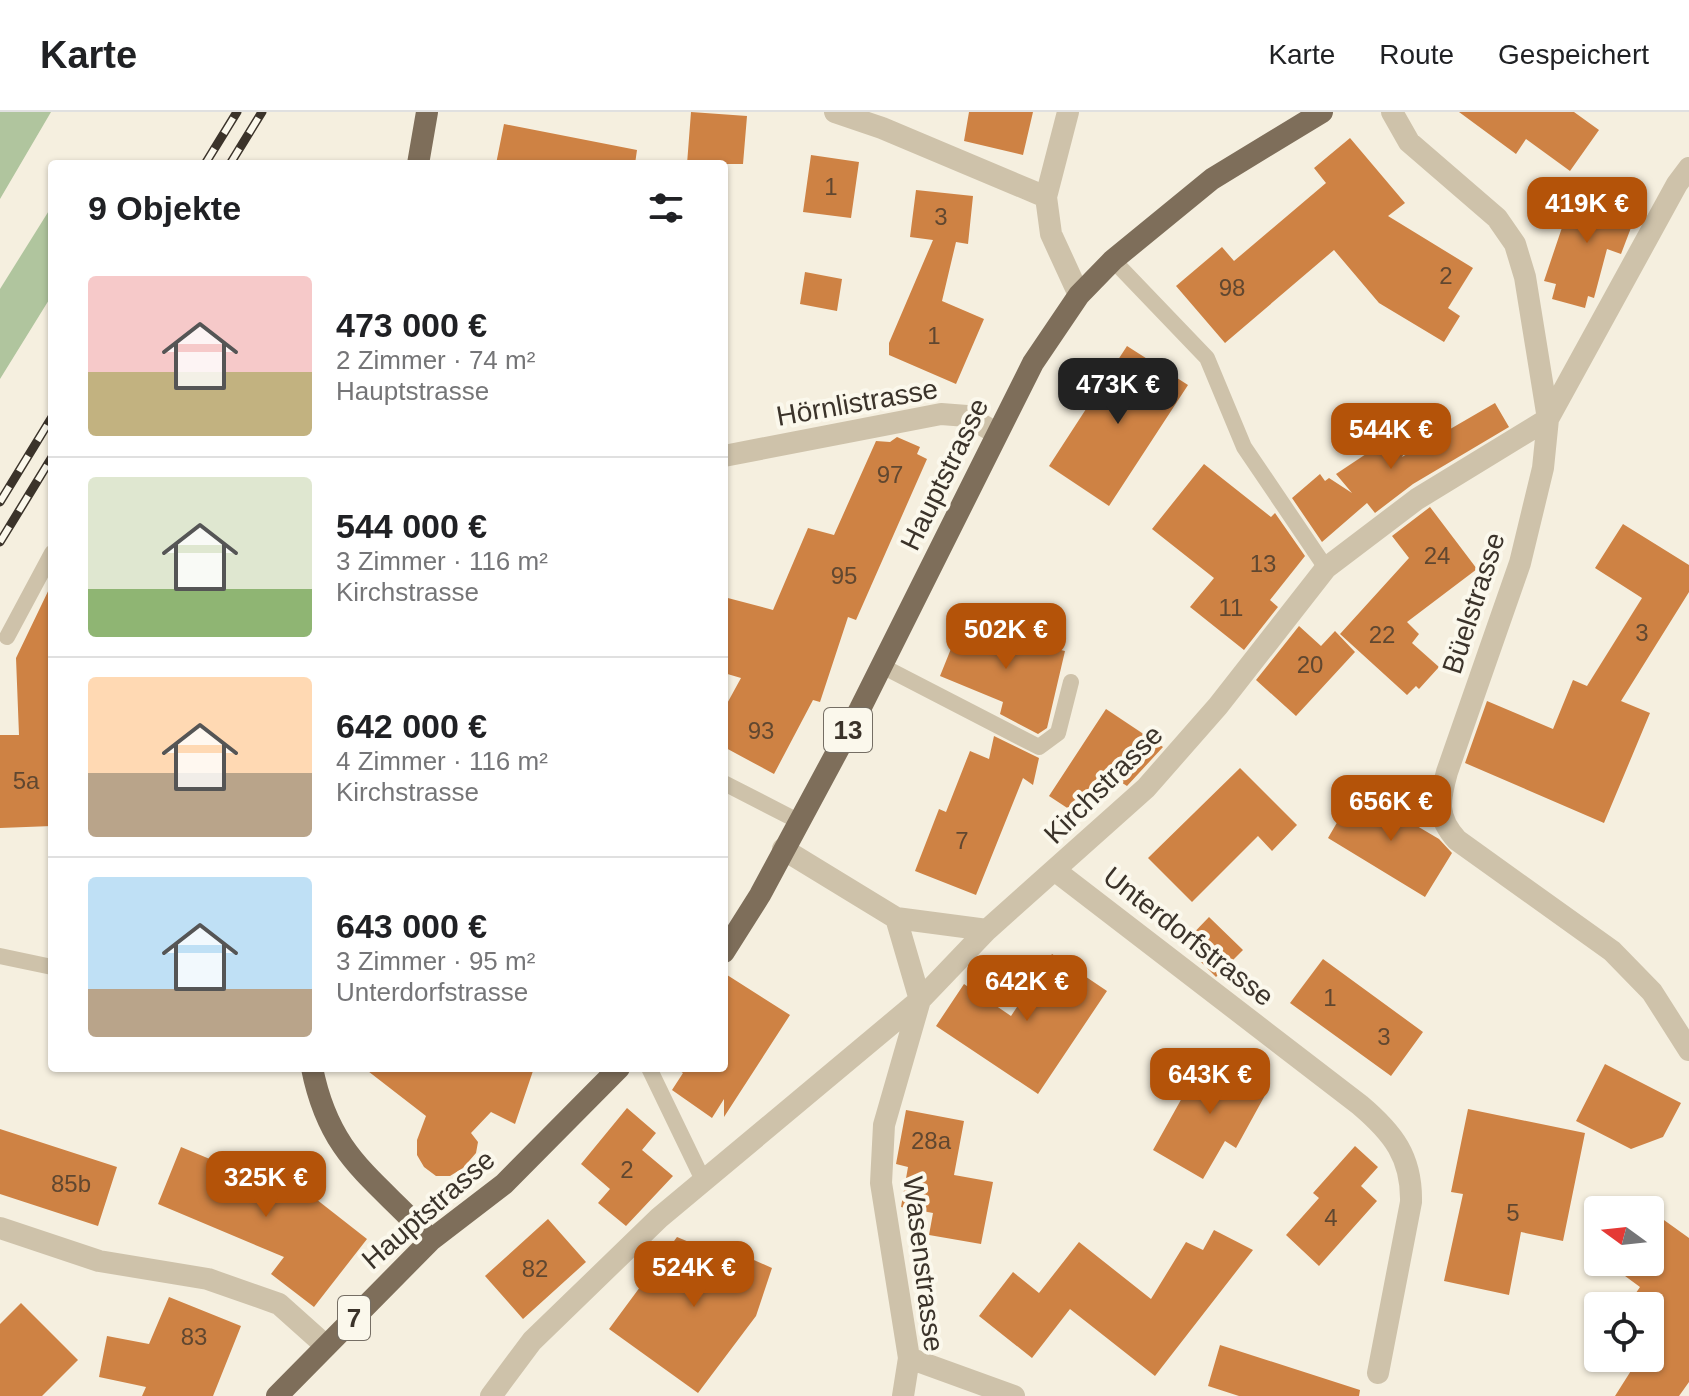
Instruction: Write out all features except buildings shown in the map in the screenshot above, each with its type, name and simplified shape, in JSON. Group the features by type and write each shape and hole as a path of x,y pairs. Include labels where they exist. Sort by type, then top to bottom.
{"main road":[{"path":"419,160 427,112"},
{"name":"Hauptstrasse","path":"731,928 783,849 882,666 1033,363 1079,295 1113,260 1212,179 1322,112"},
{"path":"313,1072 318,1097 341,1148 431,1240"},
{"name":"Hauptstrasse","path":"277,1396 431,1240 504,1184 615,1072"}],"street":[{"path":"835,112 882,120 1046,197"},
{"path":"1068,112 1046,197 1051,234 1079,295"},
{"name":"Büelstrasse","path":"1392,112 1409,142 1497,218 1515,244 1525,277 1548,419 1543,468 1531,522 1447,772 1440,798 1440,818 1469,850 1612,951 1652,992 1689,1050"},
{"name":"Kirchstrasse","path":"491,1396 541,1332 703,1180 920,1000 987,930 1057,872 1175,757 1326,568 1417,499 1548,419 1677,184 1689,168"},
{"name":"Hörnlistrasse","path":"728,455 941,414 967,416 996,433"},
{"path":"783,849 896,918 987,930"},
{"name":"Unterdorfstrasse","path":"1057,872 1360,1105 1396,1140 1411,1176 1411,1202 1378,1373"},
{"path":"896,918 920,1000"},
{"name":"Wasenstrasse","path":"903,1396 909,1358 881,1183 884,1125 920,1000"},
{"path":"0,1228 99,1261 208,1279 279,1304 326,1346"},
{"path":"909,1358 1014,1396"}],"lane":[{"path":"1113,260 1207,358 1244,447 1326,568"},
{"path":"7,637 48,560"},
{"path":"882,666 1039,747 1058,733 1071,682"},
{"path":"728,785 798,821"},
{"path":"0,956 48,966"},
{"path":"651,1072 703,1180"}],"green space":[{"path":"0,112 51,112 0,199"},
{"path":"48,212 48,301 0,379 0,289"}],"railway":[{"path":"207,160 237,112"},
{"path":"232,160 262,112"},
{"path":"0,502 48,424"},
{"path":"0,542 48,464"}]}
